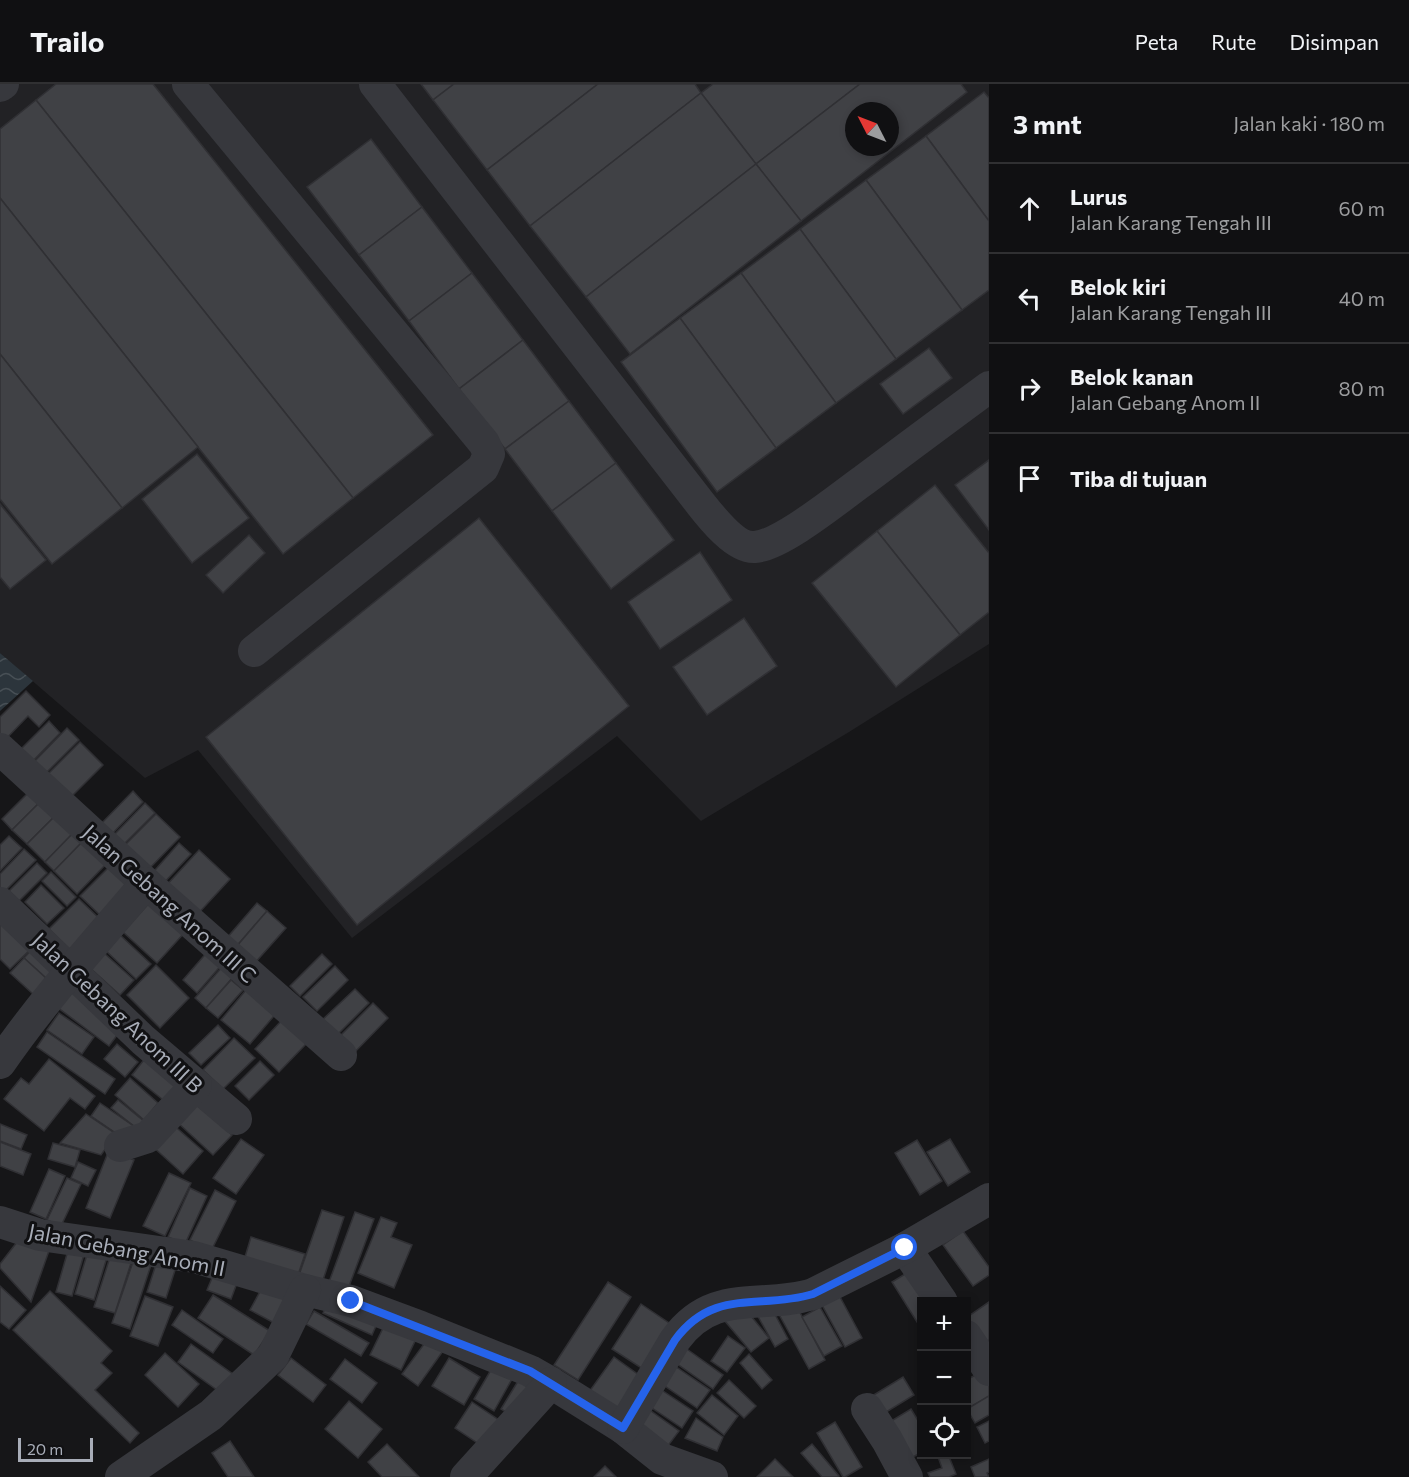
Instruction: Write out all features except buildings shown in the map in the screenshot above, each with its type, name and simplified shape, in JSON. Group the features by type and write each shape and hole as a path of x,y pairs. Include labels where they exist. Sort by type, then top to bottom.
{"street":[{"path":"188,84 484,443 489,454 483,468 254,651"},
{"path":"375,84 699,503 715,523 735,540 753,548 774,542 817,515 989,387"},
{"name":"Jalan Gebang Anom III C","path":"0,749 146,883 341,1055"},
{"path":"0,1063 71,971 146,883"},
{"name":"Jalan Gebang Anom III B","path":"0,903 143,1040 236,1119"},
{"path":"120,1146 148,1137 196,1084"},
{"path":"623,1428 675,1340 695,1317 711,1309 742,1302 798,1299 813,1294 905,1248 989,1199"},
{"name":"Jalan Gebang Anom II","path":"0,1221 40,1235 194,1257 361,1305 530,1371 623,1428 662,1459 712,1477"},
{"path":"905,1248 939,1297"},
{"path":"121,1477 212,1415 273,1356 305,1290"},
{"path":"466,1477 551,1383"},
{"path":"867,1409 907,1477"}],"shaded area":[{"path":"0,84 989,84 989,644 701,821 617,736 352,938 198,750 145,778 0,653"}],"water":[{"path":"0,653 33,681 0,711"}],"route":[{"path":"351,1301 530,1371 623,1428 675,1340 695,1317 711,1309 742,1302 798,1299 813,1294 905,1248"}]}
